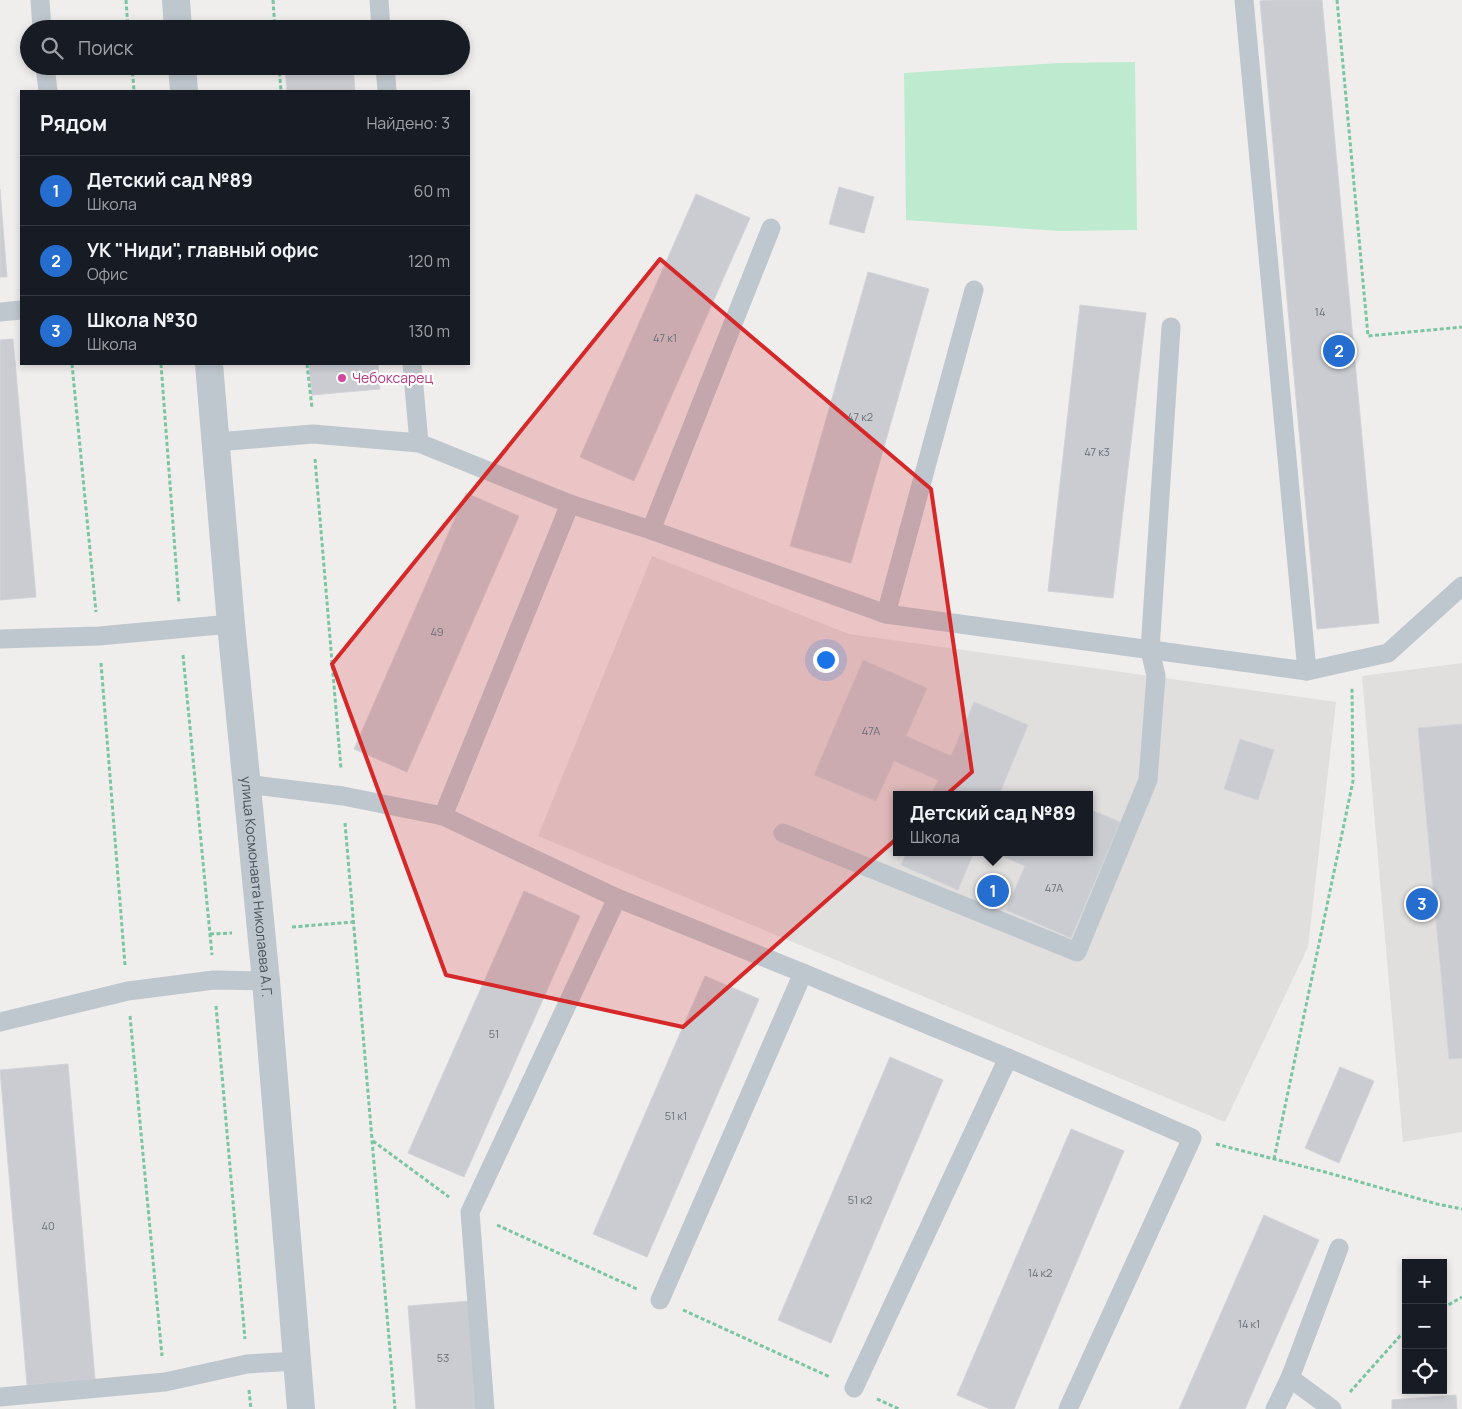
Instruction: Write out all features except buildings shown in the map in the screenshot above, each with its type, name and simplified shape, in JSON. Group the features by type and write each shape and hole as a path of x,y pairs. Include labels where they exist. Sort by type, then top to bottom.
{"street":[{"path":"176,0 177,20"},
{"path":"183,75 184,90"},
{"name":"улица Космонавта Николаева А.Г.","path":"209,365 231,624 266,981 301,1409"}],"lane":[{"path":"40,0 41,20"},
{"path":"379,0 380,20"},
{"path":"1244,0 1307,671"},
{"path":"46,75 48,90"},
{"path":"386,75 387,90"},
{"path":"651,530 771,228"},
{"path":"886,614 974,290"},
{"path":"0,312 20,310"},
{"path":"783,833 1077,952 1148,780 1156,676 1150,650 1171,327"},
{"path":"412,365 419,443"},
{"path":"216,442 313,434 419,443 570,504 651,530 886,614 1307,671 1388,653 1462,586"},
{"path":"443,816 570,504"},
{"path":"0,639 98,636 231,624"},
{"path":"246,784 343,796 443,816 618,898 1008,1058 1192,1138 1068,1409"},
{"path":"485,1409 470,1212 618,898"},
{"path":"660,1300 803,973"},
{"path":"0,1022 128,991 214,980 266,981"},
{"path":"854,1388 1008,1058"},
{"path":"1275,1409 1290,1378 1339,1248"},
{"path":"0,1397 164,1382 247,1364 297,1361"},
{"path":"1290,1378 1332,1409"}],"path":[{"path":"126,0 127,20"},
{"path":"273,0 275,20"},
{"path":"1337,0 1368,336 1462,327"},
{"path":"133,75 134,90"},
{"path":"280,75 281,90"},
{"path":"72,365 164,1382"},
{"path":"161,365 179,607"},
{"path":"307,365 312,413"},
{"path":"315,450 342,775"},
{"path":"183,649 212,961"},
{"path":"1274,1159 1353,781 1352,661"},
{"path":"345,815 395,1409"},
{"path":"286,928 353,922"},
{"path":"210,934 236,932"},
{"path":"216,1000 246,1347"},
{"path":"1192,1138 1325,1172 1437,1204 1462,1209"},
{"path":"373,1140 470,1212 899,1409"},
{"path":"1447,1306 1462,1297"},
{"path":"1348,1394 1402,1335"}],"highlighted area":[{"path":"660,259 931,489 972,772 683,1027 446,975 332,664"}],"shaded area":[{"path":"652,556 849,634 1336,702 1308,947 1225,1122 538,836"},
{"path":"1462,663 1462,1132 1403,1142 1362,676"}],"green space":[{"path":"1135,62 1137,230 1059,231 906,220 904,73 1058,63"}],"place":[{"name":"УК \"Ниди\", главный офис","path":"1339,351"},
{"name":"Чебоксарец","path":"342,378"},
{"name":"Детский сад №89","path":"993,891"},
{"name":"Школа №30","path":"1422,904"}]}
